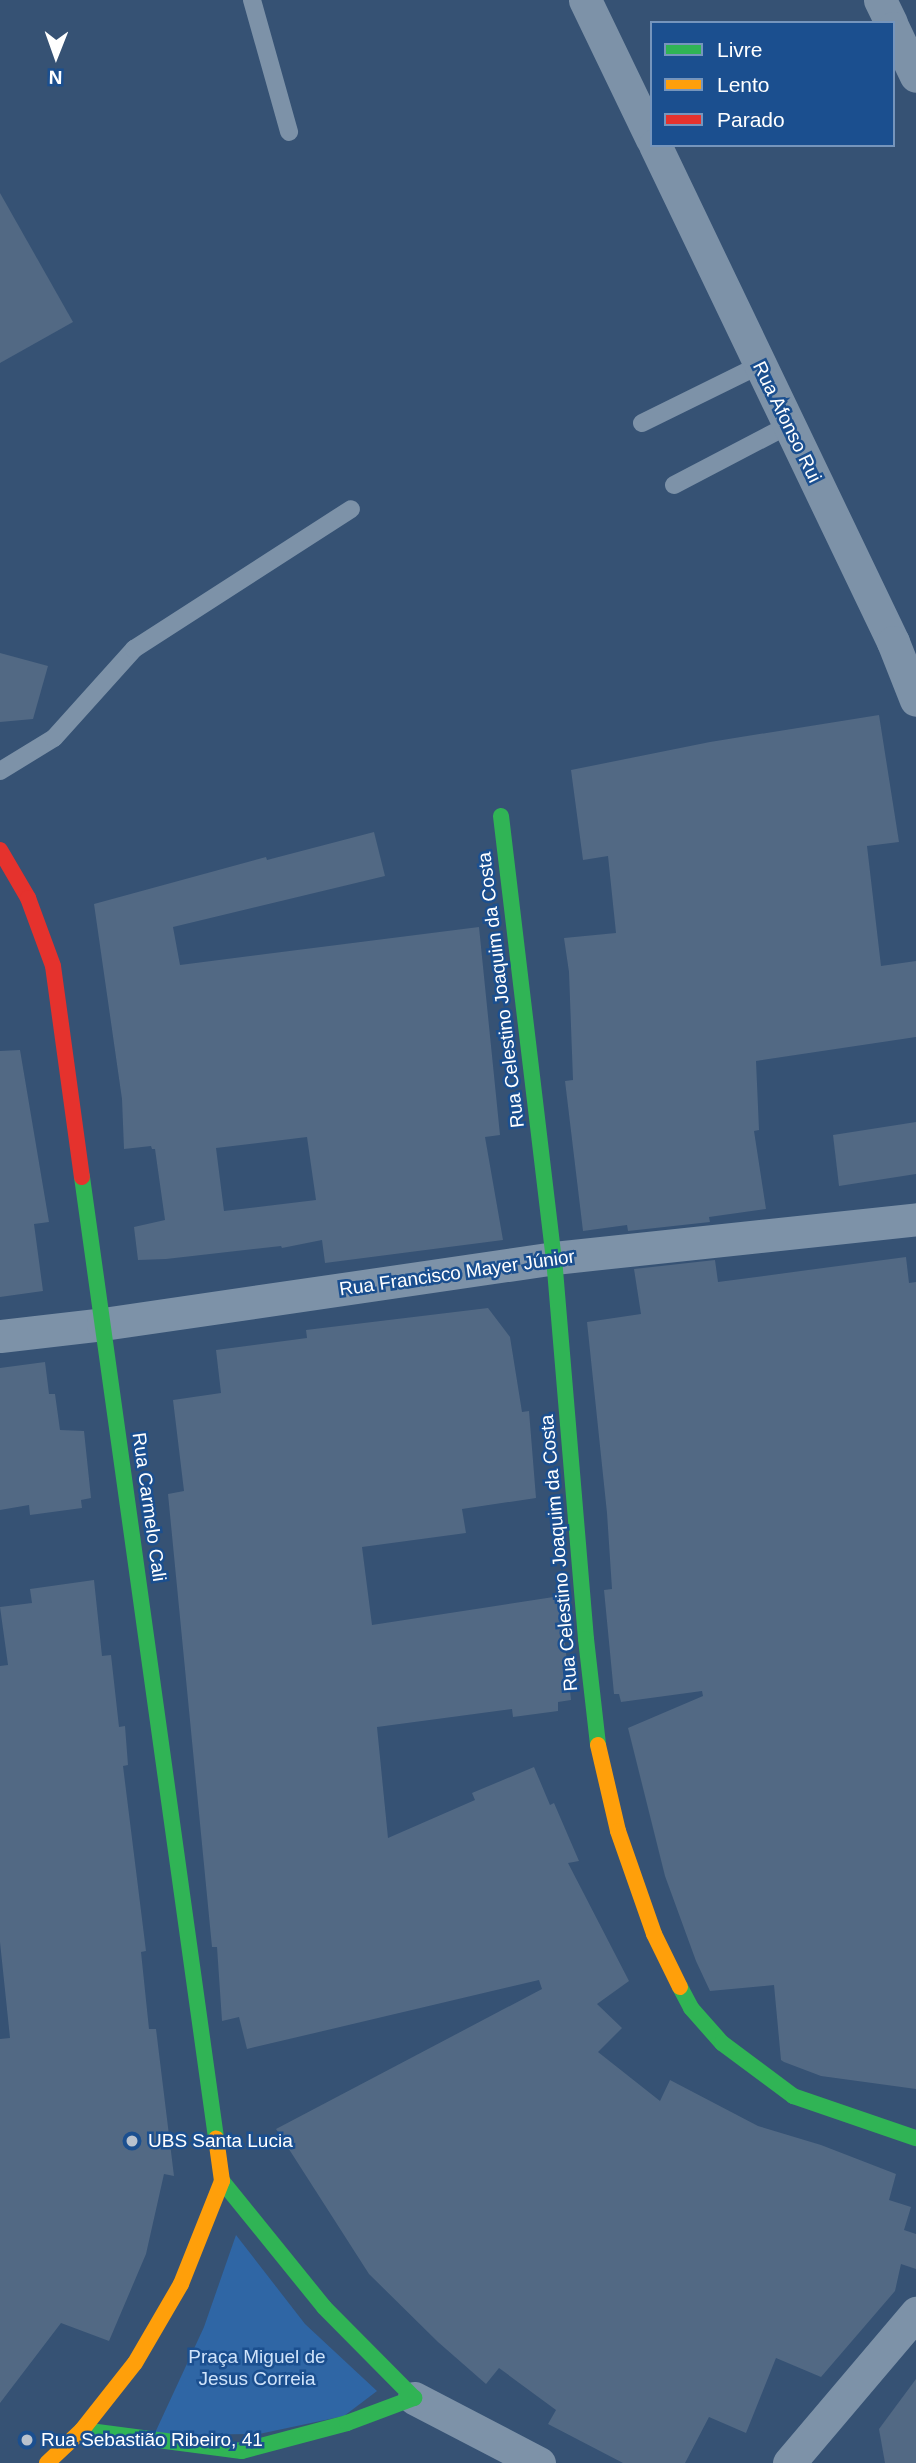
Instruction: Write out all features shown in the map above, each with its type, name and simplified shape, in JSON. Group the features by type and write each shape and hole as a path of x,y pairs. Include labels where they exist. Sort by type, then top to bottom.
{"street":[{"path":"585,0 650,135"},
{"path":"880,0 890,21"},
{"path":"895,32 916,76"},
{"name":"Rua Afonso Rui","path":"655,147 893,642 916,700"},
{"name":"Rua Celestino Joaquim da Costa","path":"501,816 554,1258 586,1639 600,1759 618,1831 654,1934 691,2008 722,2043 793,2096 916,2138"},
{"name":"Rua Carmelo Cali","path":"0,850 28,898 53,966 222,2181"},
{"name":"Rua Francisco Mayer Júnior","path":"0,1336 103,1324 554,1258 916,1219"},
{"path":"47,2463 82,2430 135,2363 181,2284 222,2181 324,2307 414,2398 539,2463"},
{"path":"789,2463 916,2313"},
{"path":"82,2430 243,2457 414,2398"}],"lane":[{"path":"253,0 289,132"},
{"path":"642,423 760,365"},
{"path":"674,485 789,425"},
{"path":"0,771 54,738 134,649 351,509"}],"green space":[{"name":"Praça Miguel de Jesus Correia","path":"236,2235 305,2324 377,2391 344,2416 259,2434 154,2435 204,2327"}],"building":[{"path":"0,193 73,322 0,363"},
{"path":"0,653 48,666 33,719 0,722"},
{"path":"879,715 899,842 867,846 881,966 916,961 916,1037 756,1061 759,1130 754,1131 766,1209 709,1217 710,1222 628,1231 627,1225 583,1231 565,1081 573,1080 569,972 564,938 616,933 608,856 583,860 571,770 710,742"},
{"path":"374,832 385,876 173,927 180,965 479,927 500,1135 485,1137 503,1240 325,1263 322,1240 282,1248 138,1260 134,1227 165,1220 155,1149 151,1146 124,1149 122,1099 94,904 266,857 267,860","holes":["307,1137 316,1200 224,1211 216,1148"]},
{"path":"20,1050 49,1222 34,1224 43,1291 0,1297 0,1051"},
{"path":"916,1122 916,1174 839,1186 833,1135"},
{"path":"906,1257 909,1283 916,1282 916,2089 821,2076 784,2062 781,2060 774,1985 710,1991 696,1961 665,1876 628,1728 703,1696 702,1691 621,1702 619,1694 614,1694 604,1590 612,1589 607,1513 587,1322 641,1314 634,1269 715,1260 718,1282"},
{"path":"488,1308 510,1337 522,1412 529,1411 536,1498 462,1509 466,1533 362,1547 372,1625 560,1596 571,1700 558,1702 558,1711 513,1717 512,1709 377,1727 388,1838 475,1800 472,1793 534,1767 550,1805 554,1803 579,1861 568,1863 629,1981 597,2004 622,2028 598,2052 660,2101 670,2080 758,2126 821,2145 896,2174 889,2200 911,2207 904,2230 916,2234 916,2269 901,2264 895,2291 821,2377 776,2358 746,2433 709,2417 685,2463 623,2463 548,2424 556,2410 499,2368 486,2384 438,2342 369,2274 276,2129 542,1989 539,1980 247,2049 239,2017 222,2021 217,1947 212,1947 168,1494 184,1491 173,1400 221,1393 216,1350 307,1338 306,1330"},
{"path":"45,1362 49,1394 55,1394 60,1430 84,1431 91,1498 81,1500 82,1508 30,1515 29,1505 0,1510 0,1368"},
{"path":"94,1580 102,1656 111,1655 119,1727 125,1726 128,1765 123,1766 146,1951 141,1952 149,2029 156,2029 174,2176 164,2174 146,2254 109,2341 61,2323 0,2403 0,2039 10,2038 0,1942 0,1666 8,1665 0,1607 32,1603 30,1589"},
{"path":"916,2379 916,2463 885,2463 879,2429"}],"traffic: fast":[{"path":"501,816 554,1258 586,1639 598,1745"},
{"path":"82,1177 216,2138"},
{"path":"680,1987 691,2008 722,2043 793,2096 916,2138"},
{"path":"82,2430 242,2451 347,2423 414,2398 324,2307 222,2181"}],"traffic: slow":[{"path":"598,1745 618,1831 654,1934 680,1987"},
{"path":"47,2463 82,2430 135,2363 181,2284 222,2181 216,2138"}],"traffic: jam":[{"path":"0,850 28,898 53,966 82,1177"}],"place":[{"name":"UBS Santa Lucia","path":"132,2141"},
{"name":"Rua Sebastião Ribeiro, 41","path":"27,2440"}]}
